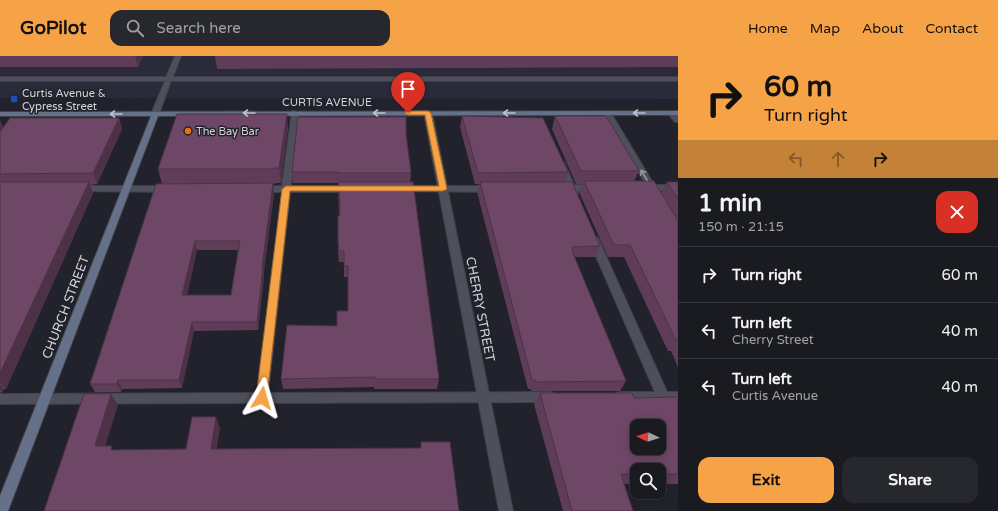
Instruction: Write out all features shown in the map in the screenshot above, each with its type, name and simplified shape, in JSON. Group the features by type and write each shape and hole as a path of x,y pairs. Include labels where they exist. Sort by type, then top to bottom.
{"main road":[{"name":"CURTIS AVENUE","path":"0,114 17,117 295,113 675,113"},
{"name":"CHURCH STREET","path":"1,511 155,114"}],"street":[{"path":"155,114 178,56"},
{"path":"0,79 678,79"},
{"path":"262,398 295,113"},
{"name":"CHERRY STREET","path":"428,113 506,511"},
{"path":"539,113 544,125"},
{"path":"607,113 659,201"},
{"path":"675,113 678,120"},
{"path":"556,153 578,203"},
{"path":"557,188 601,188"},
{"path":"637,188 678,188"},
{"path":"71,189 177,189"},
{"path":"247,189 364,189"},
{"path":"388,189 504,189"},
{"path":"591,232 663,397"},
{"path":"608,397 678,396"},
{"path":"0,399 561,397"}],"shaded area":[{"path":"0,56 678,56 678,99 0,98"}],"building":[{"path":"177,114 287,114 279,168 158,169"},
{"path":"462,116 543,118 568,172 478,173"},
{"path":"555,116 606,116 639,171 581,171"},
{"path":"298,117 406,117 406,134 411,173 292,172"},
{"path":"10,118 119,118 93,173 0,174 0,132"},
{"path":"584,181 654,181 678,221 678,340 676,340 630,245 614,245"},
{"path":"0,182 89,182 0,373"},
{"path":"339,182 413,182 439,379 375,379 375,377 281,379 287,325 337,326 337,311 348,311 348,266 344,266 344,251 339,251 338,240 338,216 340,216"},
{"path":"480,182 572,182 600,246 572,247 572,251 626,381 535,382 535,380 532,380"},
{"path":"667,182 678,182 678,199"},
{"path":"273,183 262,267 257,322 192,322 179,380 118,380 117,384 90,384 156,184","holes":["195,241 240,241 231,295 182,295"]},
{"path":"540,393 632,393 634,398 678,397 678,474 666,474 666,463 630,463 630,474 621,474 633,511 572,511"},
{"path":"84,394 111,394 95,446 112,446 111,450 186,449 192,417 216,417 211,449 421,448 421,442 450,442 459,511 44,511"}],"place":[{"name":"Curtis Avenue & Cypress Street","path":"14,99"},
{"name":"The Bay Bar","path":"188,131"}],"route":[{"path":"262,398 286,189 443,189 428,113 408,113"}]}
